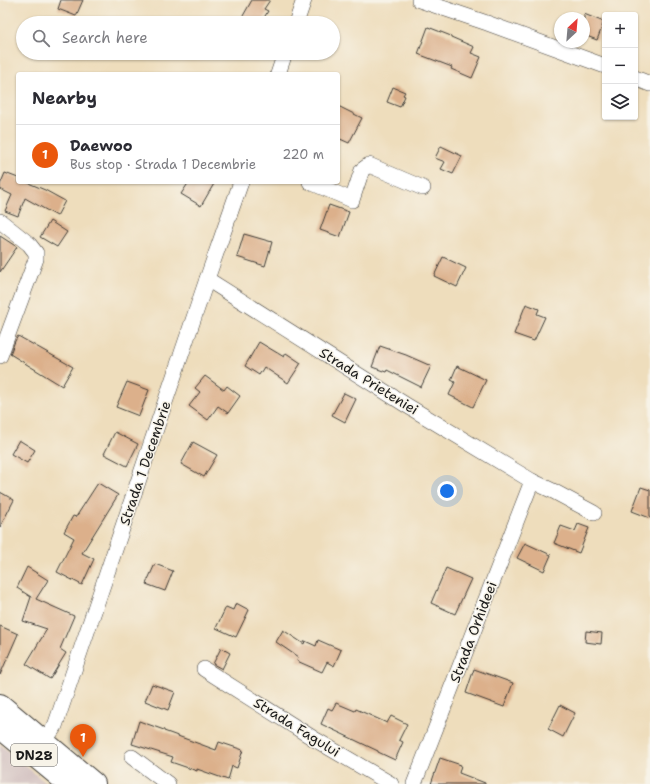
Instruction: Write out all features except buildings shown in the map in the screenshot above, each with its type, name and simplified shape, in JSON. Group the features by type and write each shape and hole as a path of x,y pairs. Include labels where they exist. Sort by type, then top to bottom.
{"highway":[{"name":"DN28","path":"0,705 94,784"},
{"name":"DN28","path":"0,727 69,784"}],"street":[{"path":"298,16 304,0"},
{"path":"419,0 602,65"},
{"path":"279,72 283,60"},
{"path":"638,79 650,84"},
{"path":"315,184 352,200 362,170 369,165 423,188"},
{"name":"Strada 1 Decembrie","path":"44,742 55,726 240,184"},
{"path":"0,221 33,248 36,253 36,259 0,356"},
{"name":"Strada Prieteniei","path":"207,279 406,405 532,481 594,513"},
{"name":"Strada Orhideei","path":"414,784 532,481"},
{"name":"Strada Fagului","path":"204,670 316,740 391,784"},
{"path":"132,757 168,784"}],"shaded area":[{"path":"0,744 47,784 0,784"}],"place":[{"name":"Daewoo","path":"83,757"}]}
